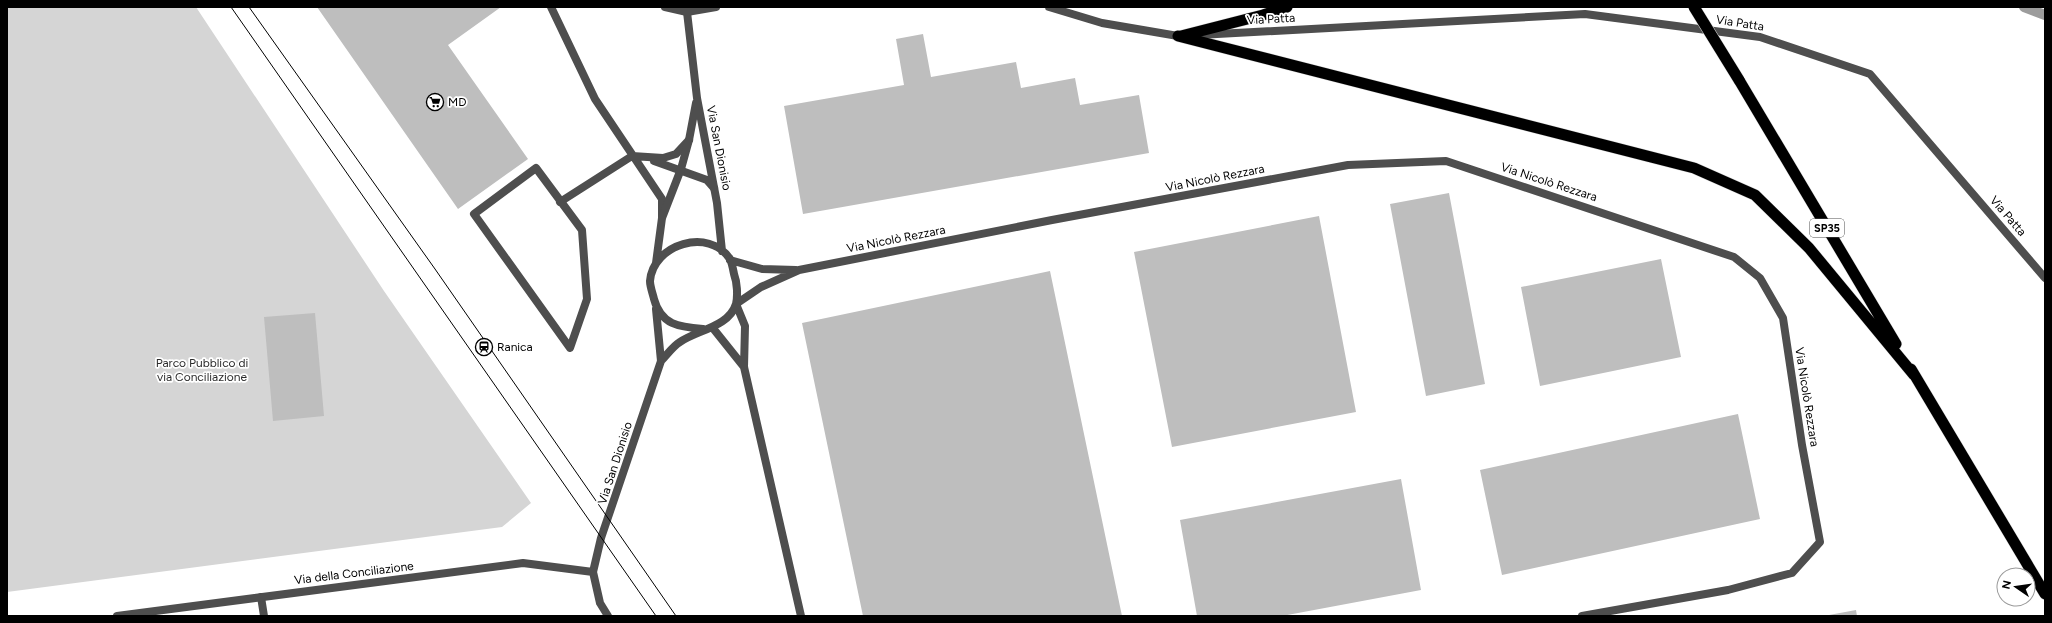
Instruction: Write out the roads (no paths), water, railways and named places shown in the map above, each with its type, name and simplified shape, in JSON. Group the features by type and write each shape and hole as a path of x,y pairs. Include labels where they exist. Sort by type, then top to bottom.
{"highway":[{"path":"1178,36 1263,15 1287,7"},
{"name":"SP35","path":"1694,7 2045,594"},
{"path":"1178,36 1694,168 1755,195 1810,248 1914,375"}],"street":[{"path":"551,7 595,99 662,199 662,218"},
{"path":"665,7 688,12 716,7"},
{"name":"Via Patta","path":"1049,7 1102,23 1178,36 1585,14 1760,37 1870,74 2045,278"},
{"name":"Via San Dionisio","path":"688,12 697,98 714,188 722,251"},
{"name":"Via San Dionisio","path":"656,264 662,218 681,169 689,140 697,98"},
{"path":"645,158 663,158 676,154 689,140"},
{"path":"560,202 632,156 645,158 681,169 707,180 714,188"},
{"name":"Via Nicolò Rezzara","path":"730,260 762,269 799,270 1348,165 1446,161 1734,257 1760,278 1782,318 1802,445 1820,542 1792,573 1728,590 1582,616"},
{"path":"536,168 560,202 582,230 587,299 570,348 474,214 536,168"},
{"path":"736,304 724,320 712,327 703,329 670,323 656,309 650,282 656,264 666,251 682,243 703,242 722,251 730,260 737,281 736,304 745,326 744,367 801,616"},
{"name":"Via Nicolò Rezzara","path":"736,304 761,287 799,270"},
{"name":"Via San Dionisio","path":"656,309 661,362"},
{"path":"712,327 744,367"},
{"name":"Via San Dionisio","path":"594,572 601,538 661,362 679,342 703,329"},
{"name":"Via della Conciliazione","path":"117,616 523,563 594,572"},
{"path":"594,572 600,603 608,616"},
{"path":"261,597 264,616"}],"waterway":[{"path":"2024,7 2045,15"}],"tram line":[{"path":"231,7 656,616"},
{"path":"249,7 435,269 676,616"}],"place":[{"name":"MD","path":"435,102"},
{"name":"Ranica","path":"484,347"}],"park label":[{"name":"Parco Pubblico di via Conciliazione","path":"202,370"}]}
